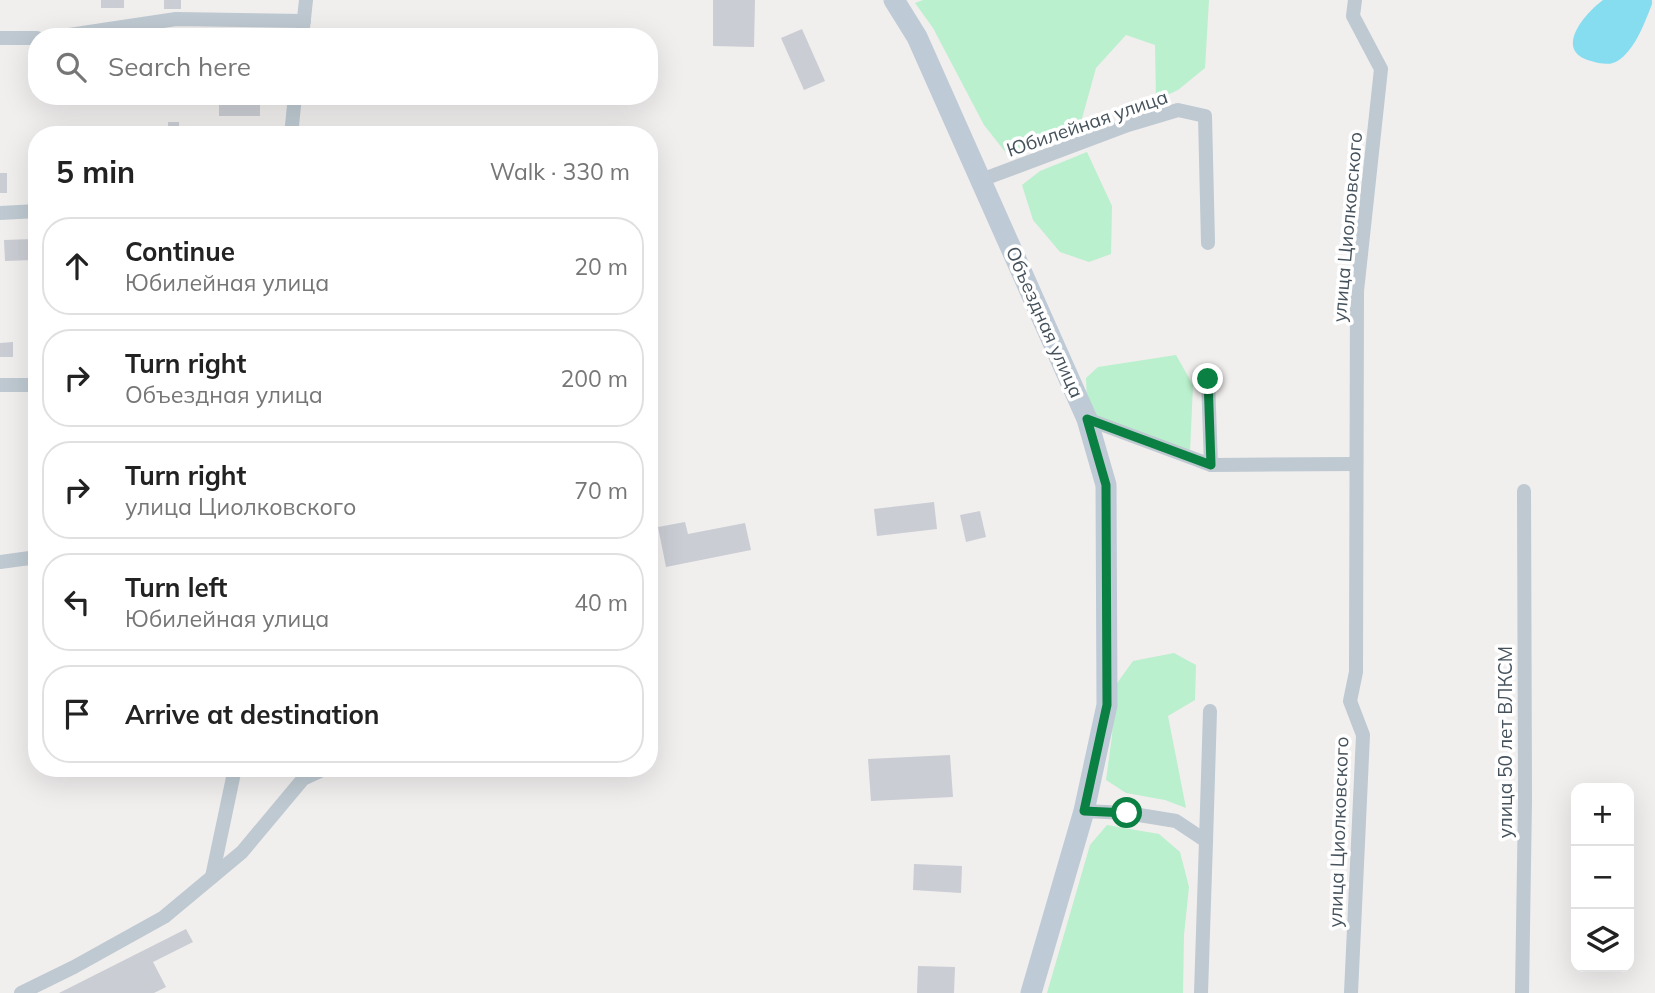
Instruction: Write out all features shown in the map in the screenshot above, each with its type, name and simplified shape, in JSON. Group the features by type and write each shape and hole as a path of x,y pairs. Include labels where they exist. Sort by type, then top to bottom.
{"main road":[{"name":"Объездная улица","path":"894,0 917,37 1087,419 1106,485 1107,705 1084,811 1031,993"}],"street":[{"path":"303,28 306,0"},
{"name":"улица Циолковского","path":"1351,993 1363,735 1350,701 1356,672 1357,291 1381,69 1353,16 1354,0"},
{"path":"116,28 176,19 304,21"},
{"path":"0,38 28,38"},
{"path":"292,126 294,105"},
{"name":"Юбилейная улица","path":"981,180 1128,125 1178,110 1205,116 1208,243"},
{"path":"0,213 28,211"},
{"path":"1208,379 1211,465"},
{"path":"0,385 28,385"},
{"path":"1087,419 1211,465 1355,464"},
{"name":"улица 50 лет ВЛКСМ","path":"1522,993 1525,800 1524,491"},
{"path":"0,562 28,558"},
{"path":"1201,993 1210,711"},
{"path":"212,877 233,777"},
{"path":"21,993 164,917 242,852 307,777"},
{"path":"1084,811 1127,813 1176,821 1206,841"}],"green space":[{"path":"923,0 1209,0 1205,68 1178,90 1156,100 1155,45 1126,35 1096,68 1081,122 1010,158 984,125 933,28 915,3"},
{"path":"1087,152 1112,206 1111,254 1089,262 1060,252 1033,220 1022,185 1040,171"},
{"path":"1176,355 1193,385 1190,452 1103,432 1087,402 1086,378 1098,367"},
{"path":"1174,653 1196,665 1195,700 1168,716 1186,808 1165,800 1126,793 1106,780 1115,686 1133,661"},
{"path":"1107,825 1159,834 1180,852 1189,887 1184,935 1183,993 1047,993 1090,845"}],"water":[{"path":"1603,0 1652,0 1646,20 1632,46 1611,64 1580,56 1574,49 1573,41 1581,23"}],"building":[{"path":"101,0 124,0 124,8 101,8"},
{"path":"164,0 181,0 181,9 164,9"},
{"path":"713,0 755,0 754,47 713,46"},
{"path":"802,29 825,81 804,90 781,38"},
{"path":"219,105 260,105 260,116 219,116"},
{"path":"168,122 179,122 179,126 168,126"},
{"path":"0,173 7,173 7,193 0,193"},
{"path":"28,239 28,260 5,261 4,240"},
{"path":"13,342 13,357 0,357 0,343"},
{"path":"934,502 937,529 877,536 874,509"},
{"path":"980,511 986,537 966,542 960,515"},
{"path":"685,522 688,534 745,523 751,550 666,567 658,527"},
{"path":"950,755 953,797 871,801 868,759"},
{"path":"914,864 962,866 961,893 913,890"},
{"path":"186,929 193,942 153,962 166,987 154,993 59,993"},
{"path":"918,966 955,967 954,993 917,993"}],"route":[{"path":"1127,813 1084,811 1107,705 1106,485 1087,419 1211,465 1208,379"}]}
